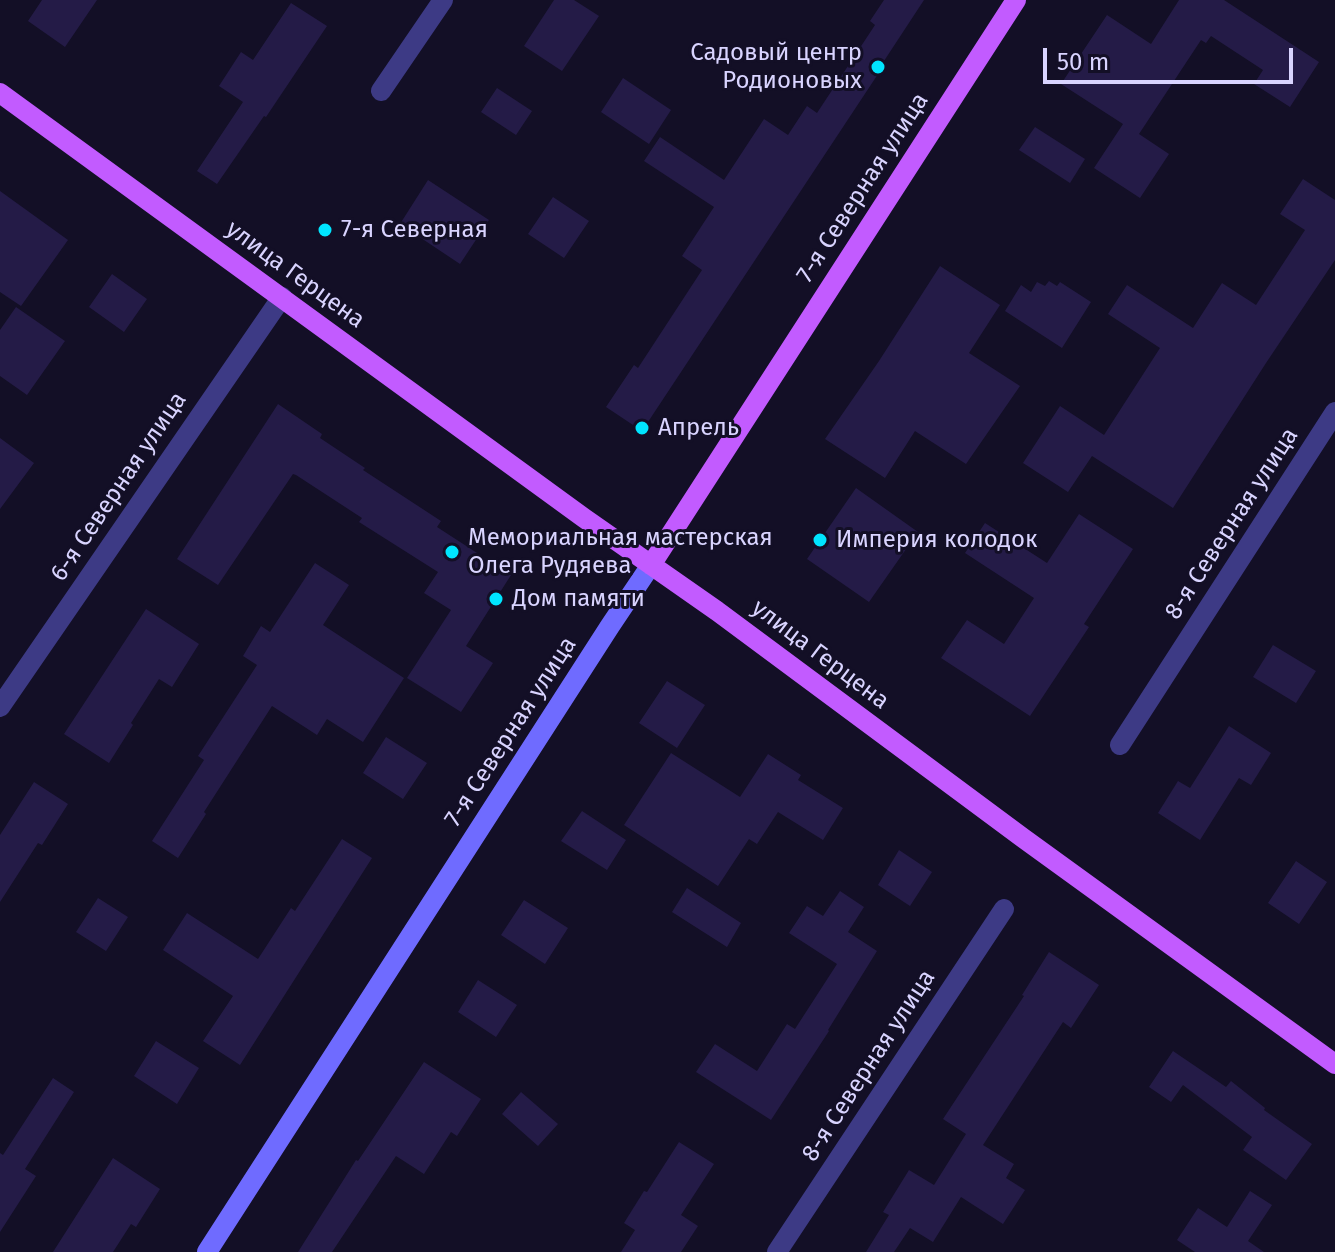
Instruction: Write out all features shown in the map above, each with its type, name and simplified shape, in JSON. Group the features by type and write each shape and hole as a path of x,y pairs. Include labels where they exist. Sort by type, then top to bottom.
{"main road":[{"name":"7-я Северная улица","path":"207,1252 1016,0"},
{"name":"улица Герцена","path":"0,93 717,611 1335,1064"}],"street":[{"path":"381,91 443,0"},
{"name":"6-я Северная улица","path":"0,707 282,297"},
{"name":"8-я Северная улица","path":"1120,745 1335,412"},
{"name":"8-я Северная улица","path":"777,1252 1004,909"}],"building":[{"path":"42,0 97,0 65,47 28,21"},
{"path":"554,0 574,0 599,16 562,71 524,46"},
{"path":"884,0 924,0 642,431 606,407 634,365 638,368 702,270 682,256 714,207 644,161 660,137 724,180 764,119 788,135 807,106 817,113 875,25 870,21"},
{"path":"1179,0 1224,0 1319,62 1290,107 1254,84 1263,70 1211,36 1206,43 1201,40 1139,134 1169,154 1140,198 1094,168 1123,124 1061,84 1107,15 1151,44"},
{"path":"291,3 327,26 217,184 197,171 243,102 219,86 241,52 253,60"},
{"path":"623,78 671,110 649,144 601,112"},
{"path":"497,88 532,111 516,135 481,112"},
{"path":"1035,127 1085,159 1070,183 1019,150"},
{"path":"1303,179 1335,200 1335,260 1173,508 1092,456 1068,492 1023,463 1060,406 1104,435 1160,348 1108,314 1127,285 1193,328 1222,283 1256,305 1305,230 1280,214"},
{"path":"428,180 489,220 460,264 400,224"},
{"path":"0,191 68,240 21,306 0,292"},
{"path":"553,197 589,221 564,258 528,234"},
{"path":"940,266 1000,305 969,353 1020,386 966,464 915,431 885,478 825,439"},
{"path":"112,274 147,299 124,332 89,307"},
{"path":"1049,281 1057,286 1060,282 1091,302 1062,348 1005,311 1021,285 1031,292 1037,282 1045,286"},
{"path":"16,307 65,341 27,395 0,376 0,330"},
{"path":"278,404 322,434 320,438 365,468 363,470 441,521 437,527 511,575 466,646 493,663 461,712 407,678 451,610 424,593 438,572 359,522 362,518 296,475 293,474 218,585 177,559"},
{"path":"0,438 34,463 0,509"},
{"path":"856,488 918,532 869,602 807,559"},
{"path":"1079,514 1133,549 1084,624 1089,627 1030,716 941,658 967,620 1004,644 1034,598 965,553 985,523 1047,563"},
{"path":"315,563 349,585 323,625 404,678 363,742 327,719 317,735 272,706 178,858 152,841 204,760 198,756 257,665 243,656 261,626 270,632"},
{"path":"146,609 199,644 172,687 159,679 109,763 64,734"},
{"path":"1273,645 1316,671 1296,703 1253,677"},
{"path":"667,681 705,705 677,748 639,723"},
{"path":"1229,726 1271,753 1251,785 1239,778 1200,840 1158,813 1178,781 1190,788"},
{"path":"386,737 427,763 403,799 363,773"},
{"path":"671,753 740,797 768,754 801,775 798,780 843,808 823,840 778,812 757,844 749,839 718,886 624,825"},
{"path":"34,782 68,804 42,845 38,843 0,902 0,835"},
{"path":"582,811 626,840 607,870 561,841"},
{"path":"342,839 372,858 240,1065 203,1041 233,996 163,950 187,913 258,959 291,908 295,911"},
{"path":"899,850 932,872 910,906 878,885"},
{"path":"1296,861 1327,882 1299,924 1268,903"},
{"path":"687,888 741,923 727,947 672,912"},
{"path":"840,891 864,907 848,932 877,951 771,1120 696,1072 715,1044 757,1071 787,1024 795,1029 837,964 789,933 807,906 823,916"},
{"path":"98,898 128,917 106,951 76,932"},
{"path":"524,900 568,928 545,964 501,935"},
{"path":"1049,952 1099,985 1071,1028 1063,1022 983,1145 1014,1164 1006,1178 1025,1190 1003,1224 961,1197 933,1242 910,1228 894,1252 866,1252 889,1215 883,1212 909,1170 934,1185 966,1134 943,1119 1024,996"},
{"path":"478,980 517,1005 496,1037 458,1012"},
{"path":"156,1041 199,1068 177,1104 134,1076"},
{"path":"1173,1051 1226,1087 1231,1081 1264,1110 1312,1144 1286,1180 1243,1150 1252,1137 1183,1085 1171,1102 1149,1087"},
{"path":"424,1062 481,1099 457,1136 451,1132 424,1174 396,1156 332,1252 298,1252 356,1160"},
{"path":"53,1078 74,1092 25,1169 36,1176 0,1232 0,1153 3,1155"},
{"path":"521,1092 558,1124 538,1146 502,1114"},
{"path":"679,1142 714,1164 681,1215 698,1226 681,1252 621,1252 635,1230 624,1223"},
{"path":"113,1158 160,1189 136,1227 131,1224 113,1252 53,1252"},
{"path":"1250,1191 1272,1205 1248,1241 1264,1252 1195,1252 1177,1240 1198,1208 1227,1227"}],"place":[{"name":"Садовый центр Родионовых","path":"878,67"},
{"name":"7-я Северная","path":"325,230"},
{"name":"Апрель","path":"642,428"},
{"name":"Империя колодок","path":"820,540"},
{"name":"Мемориальная мастерская Олега Рудяева","path":"452,552"},
{"name":"Дом памяти","path":"496,599"}]}
